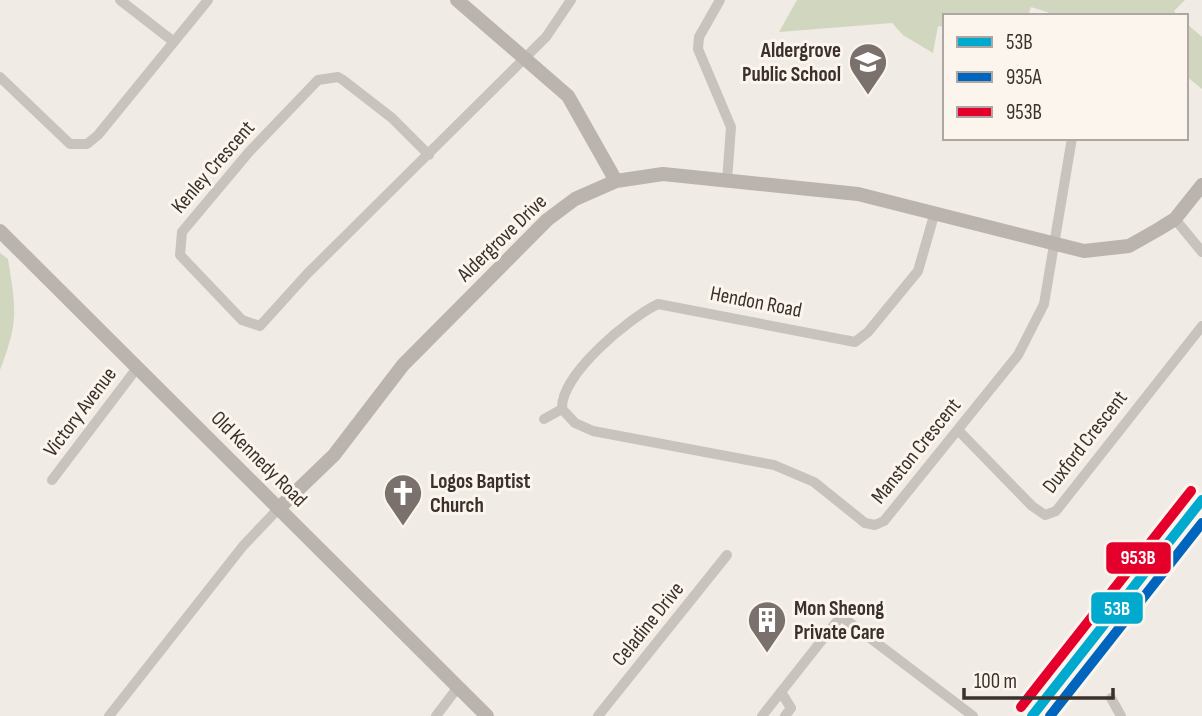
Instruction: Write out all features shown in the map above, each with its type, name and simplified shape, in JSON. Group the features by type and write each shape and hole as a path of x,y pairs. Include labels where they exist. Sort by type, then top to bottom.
{"street":[{"path":"120,0 174,42"},
{"path":"0,77 70,145 87,144 98,135 208,0"},
{"path":"457,0 568,96 616,181"},
{"name":"Kenley Crescent","path":"429,155 392,118 343,80 338,77 318,80 249,152 182,232 180,255 242,320 260,326 307,274 429,155 546,37 571,0"},
{"path":"720,0 699,37 698,49 731,127 727,181"},
{"name":"Manston Crescent","path":"562,410 575,423 593,431 775,465 814,482 856,517 875,525 896,510 911,486 1018,355 1037,321 1044,304 1072,140"},
{"name":"Aldergrove Drive","path":"109,716 243,546 334,454 403,365 547,220 575,200 616,181 663,174 858,194 1084,251 1129,246 1175,219 1202,185"},
{"name":"Hendon Road","path":"562,410 564,393 597,350 646,310 658,304 855,342 868,332 918,271 935,212"},
{"path":"1175,219 1202,252"},
{"name":"Old Kennedy Road","path":"0,231 487,716"},
{"name":"Duxford Crescent","path":"958,430 1032,506 1045,515 1056,511 1202,326"},
{"name":"Victory Avenue","path":"52,480 137,368"},
{"path":"544,419 562,410"},
{"path":"1032,716 1202,500"},
{"name":"Celadine Drive","path":"598,716 727,555"},
{"path":"762,716 841,616 973,716"},
{"path":"436,716 458,687"},
{"path":"781,692 792,708 785,716"},
{"path":"1111,698 1121,716"}],"green space":[{"path":"797,0 1185,0 1174,11 1176,14 1053,14 1031,7 1029,14 943,14 943,27 938,26 933,53 903,35 892,23 779,32"},
{"path":"1188,25 1202,37 1202,89 1188,78"},
{"path":"0,253 8,259 14,315 0,370"}],"transit line":[{"name":"953B","path":"1021,707 1191,491"},
{"name":"53B","path":"1032,716 1202,500"},
{"name":"935A","path":"1050,716 1202,523"}],"place":[{"name":"Aldergrove Public School","path":"868,96"},
{"name":"Logos Baptist Church","path":"403,527"},
{"name":"Mon Sheong Private Care","path":"767,654"}]}
